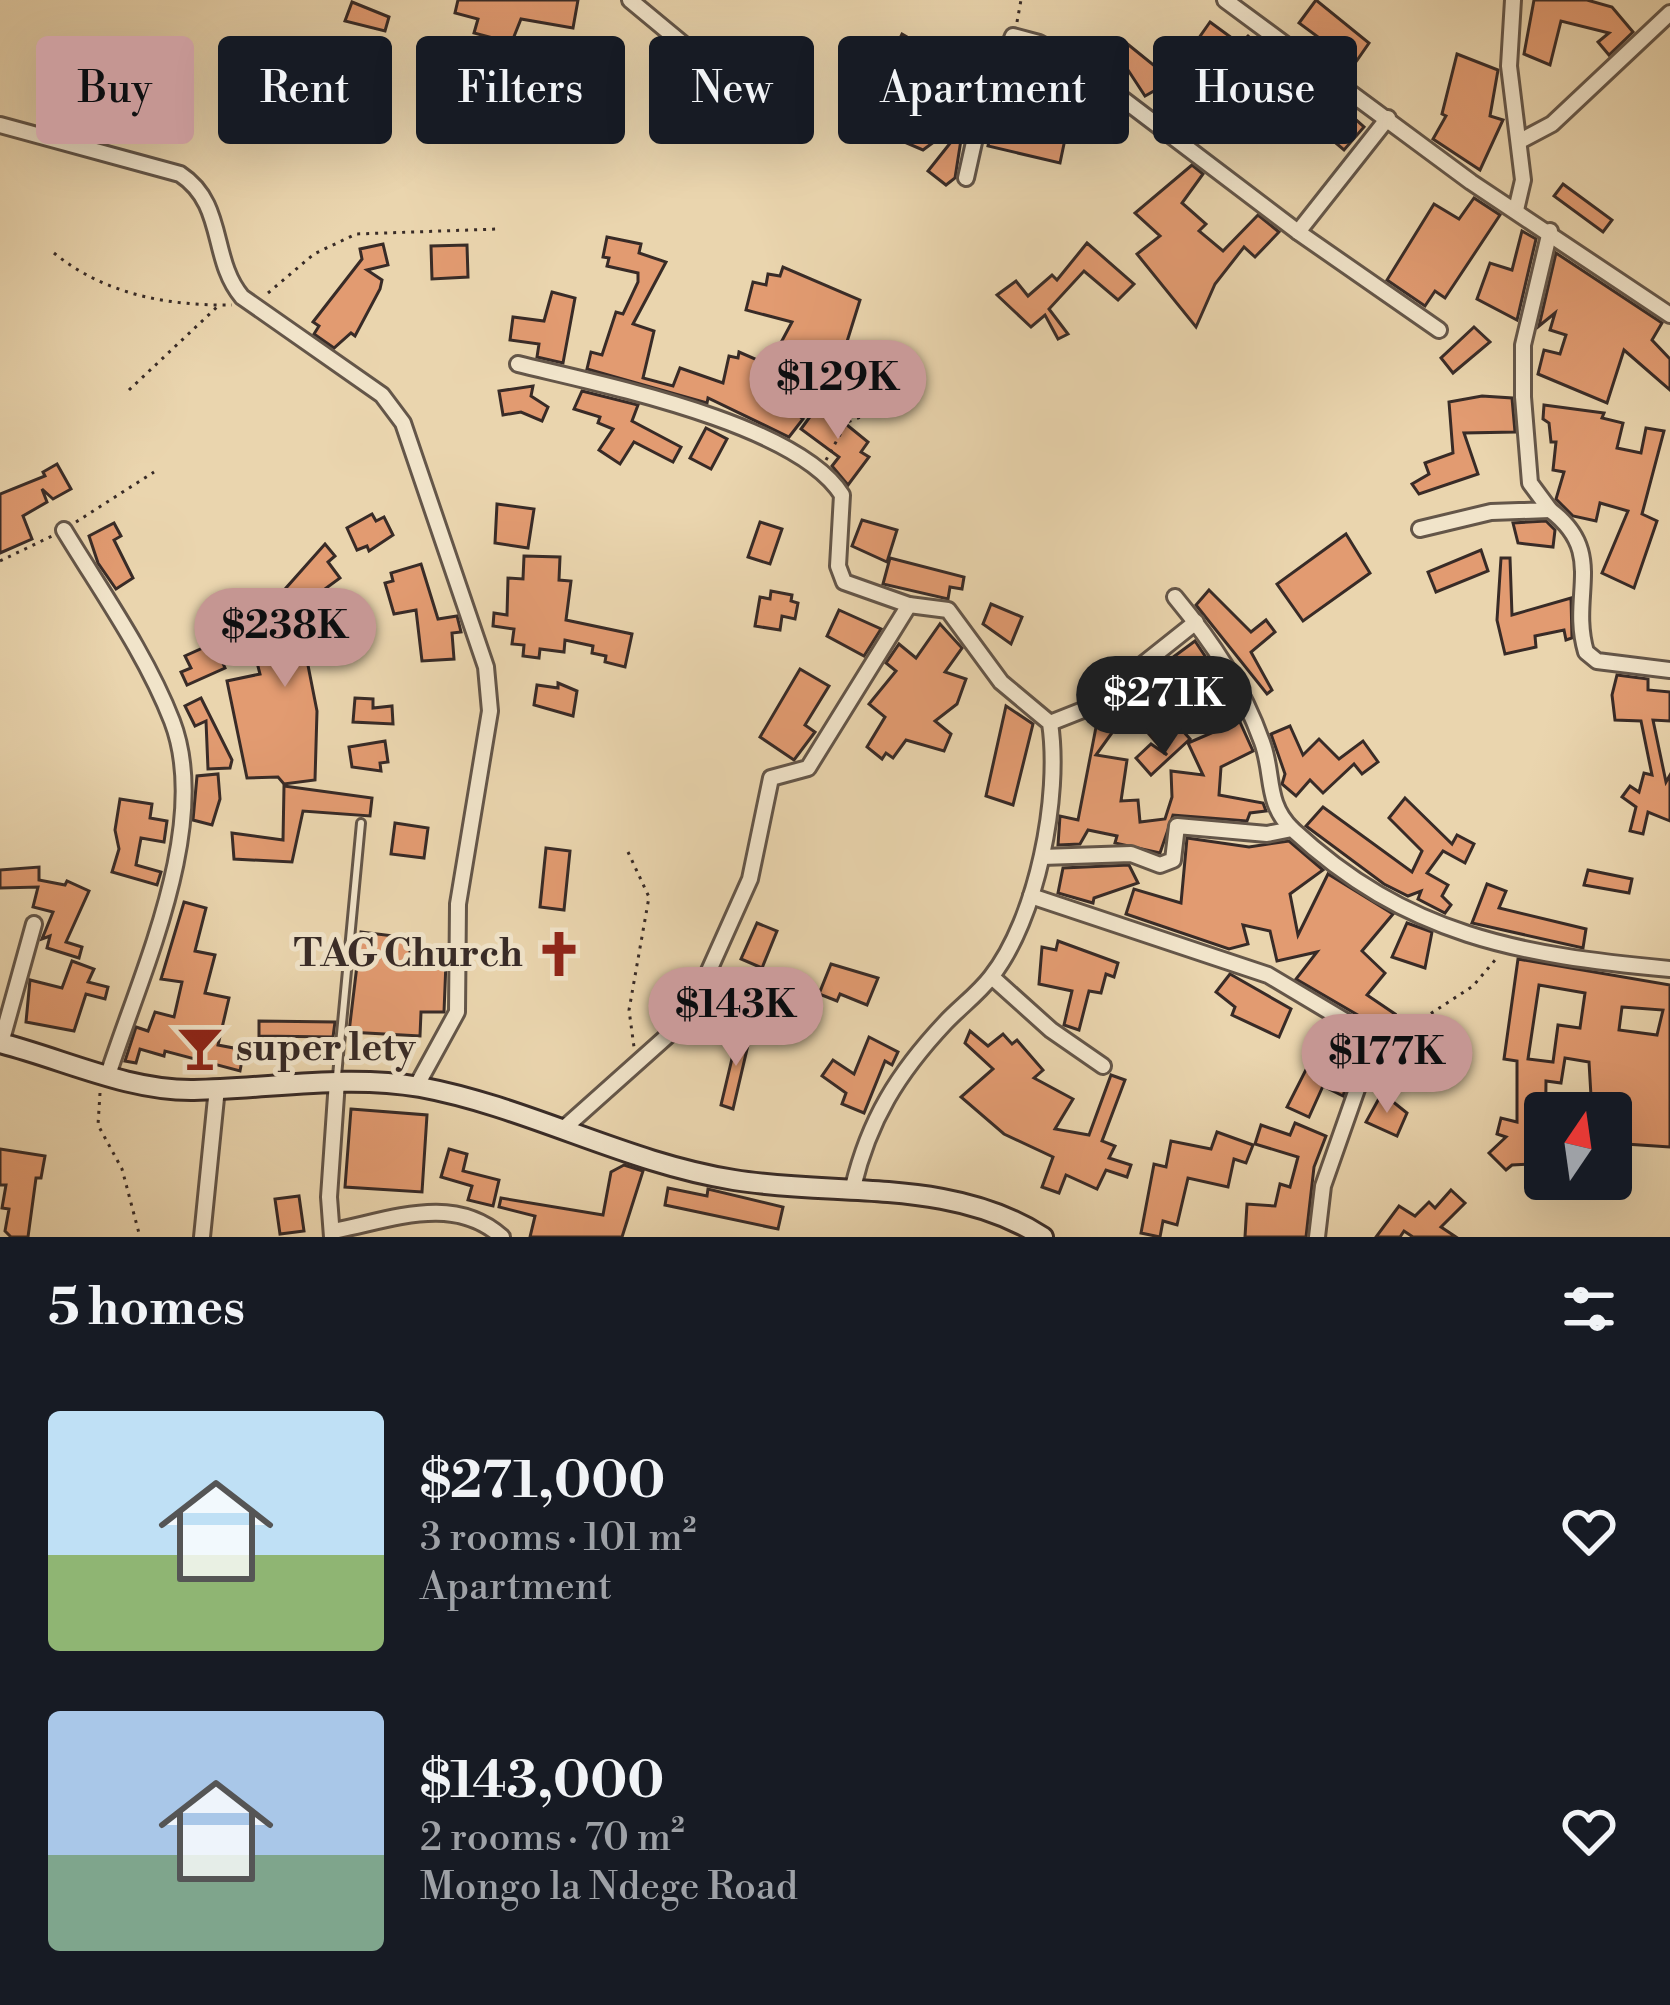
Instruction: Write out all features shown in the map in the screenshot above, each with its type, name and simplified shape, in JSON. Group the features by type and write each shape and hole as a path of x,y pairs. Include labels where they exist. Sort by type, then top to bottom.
{"street":[{"path":"630,0 673,36"},
{"path":"1225,0 1670,315"},
{"path":"1513,0 1509,66 1523,180 1516,210"},
{"path":"1520,141 1552,124 1670,13"},
{"path":"1129,103 1298,232 1438,330"},
{"path":"1298,232 1388,118"},
{"path":"0,125 164,169 194,183 212,211 230,278 252,305 382,394 403,423 486,667 490,711 458,904 457,1012 416,1087"},
{"path":"966,178 974,144"},
{"path":"1550,231 1523,345 1530,482 1550,510 1569,523 1582,549 1586,652 1597,661 1670,670"},
{"path":"518,364 764,434 820,472 842,495 840,577 909,604 948,610 1001,682 1050,724"},
{"path":"1420,529 1491,512 1550,510"},
{"path":"64,530 158,688 174,724 184,782 166,892 108,1075"},
{"path":"1174,597 1232,671 1265,750 1274,807 1344,876 1379,897 1508,949 1670,969"},
{"path":"562,1130 674,1030 703,984 750,879 771,778 801,774 808,768 909,604"},
{"path":"1050,724 1088,708 1196,622"},
{"path":"853,1187 878,1106 921,1050 992,976 1031,896 1042,857 1050,724"},
{"path":"1042,857 1131,854 1160,865 1173,860 1177,826 1267,834 1292,829"},
{"path":"1031,896 1095,913 1268,975 1305,992 1369,1041 1323,1186 1317,1237"},
{"path":"34,924 1,1043 156,1088 337,1081 416,1087 737,1181 889,1189 999,1213 1042,1237"},
{"path":"992,976 1051,1030 1103,1066"},
{"path":"337,1081 328,1197 333,1234 448,1210 484,1221 502,1237"},
{"path":"202,1237 217,1088"}],"lane":[{"path":"337,1081 361,823"}],"path":[{"path":"1013,36 1021,0"},
{"path":"54,253 110,288 218,305 252,305 314,254 356,233 498,230"},
{"path":"129,390 218,305"},
{"path":"820,472 847,422 878,411 906,388"},
{"path":"0,562 64,530 154,472"},
{"path":"628,852 649,897 629,1010 637,1060"},
{"path":"1369,1041 1420,1020 1473,986 1508,949"},
{"path":"108,1075 99,1095 98,1125 122,1169 140,1237"}],"building":[{"path":"458,0 578,0 573,28 521,19 514,36 474,33 478,19 455,13"},
{"path":"1316,0 1369,43 1357,60 1357,36 1317,36 1299,23"},
{"path":"1534,0 1587,0 1612,7 1633,32 1609,55 1598,42 1609,33 1561,21 1550,65 1524,54"},
{"path":"352,2 389,17 385,31 345,21"},
{"path":"1210,22 1229,36 1200,36"},
{"path":"1129,45 1153,65 1153,91 1145,96 1129,72"},
{"path":"1457,54 1498,70 1490,116 1503,120 1480,170 1433,139 1446,116 1442,114"},
{"path":"949,144 960,144 955,178 946,185 928,171"},
{"path":"988,144 1064,144 1060,163"},
{"path":"1192,165 1203,174 1182,203 1206,224 1199,231 1223,251 1258,215 1279,232 1255,257 1244,247 1215,284 1196,327 1137,254 1160,236 1135,213"},
{"path":"1563,184 1612,220 1603,232 1554,196"},
{"path":"1474,198 1500,215 1445,298 1435,291 1425,306 1387,280 1434,204 1459,219"},
{"path":"1522,231 1536,239 1517,320 1477,299 1490,263 1512,270"},
{"path":"607,237 641,244 639,253 666,262 633,324 654,331 643,378 673,386 680,368 723,383 729,356 738,358 739,352 769,365 792,322 746,310 753,282 766,285 768,274 780,276 783,267 860,300 835,380 804,369 790,408 803,419 789,437 708,398 707,403 587,369 591,352 602,355 616,312 623,314 638,282 638,273 607,266 609,258 603,257"},
{"path":"1087,243 1134,284 1118,300 1084,271 1049,309 1068,334 1058,339 1045,315 1031,327 997,295 1016,281 1028,296 1052,275 1057,280"},
{"path":"383,244 388,265 367,270 382,280 380,289 355,336 351,333 334,348 314,334 319,326 313,322 362,259 360,249"},
{"path":"467,245 468,277 432,279 431,246"},
{"path":"1556,253 1662,323 1652,340 1670,359 1670,390 1624,350 1607,403 1538,374 1544,350 1560,354 1566,335 1550,330 1555,313 1539,326"},
{"path":"552,292 575,298 563,363 537,357 539,344 510,340 513,317 544,321"},
{"path":"1474,327 1490,342 1453,373 1441,358"},
{"path":"533,386 531,396 548,407 542,421 521,412 503,415 499,391"},
{"path":"582,391 638,405 632,421 681,447 673,462 634,442 620,464 599,450 613,429 598,423 600,417 574,409"},
{"path":"1482,396 1512,398 1515,432 1464,433 1478,474 1419,494 1412,484 1429,474 1425,463 1453,453 1449,402"},
{"path":"820,403 868,442 861,452 869,457 848,485 832,466 839,457 801,429"},
{"path":"1544,405 1604,413 1602,418 1623,423 1617,448 1641,453 1646,428 1664,431 1642,514 1657,521 1634,588 1602,573 1628,511 1600,503 1596,521 1573,516 1556,499 1564,472 1553,470 1556,442 1551,442 1549,423 1543,419"},
{"path":"706,428 727,439 711,469 690,458"},
{"path":"57,464 71,489 53,499 42,489 47,502 23,516 32,539 0,553 0,494 45,476 43,472"},
{"path":"497,504 534,509 528,548 495,543"},
{"path":"372,514 376,521 384,517 393,535 369,551 367,546 357,550 347,528"},
{"path":"862,520 897,530 887,562 852,546"},
{"path":"1546,521 1555,530 1553,547 1518,543 1513,523"},
{"path":"760,522 782,529 770,564 748,557"},
{"path":"114,523 121,536 114,540 133,578 116,589 98,563 89,536"},
{"path":"1346,534 1370,573 1303,621 1277,584"},
{"path":"325,544 335,556 328,562 340,578 318,594 330,610 318,619 325,645 305,650 317,711 315,780 284,784 278,777 247,778 227,681 260,674 253,647 314,630 286,588"},
{"path":"1481,550 1488,571 1436,592 1428,572"},
{"path":"524,556 560,557 559,580 571,581 566,620 632,634 625,667 605,662 606,656 592,653 593,646 565,640 564,652 540,649 539,658 523,656 524,645 512,644 514,629 493,626 494,613 507,615 508,578 523,579"},
{"path":"890,558 964,577 962,589 950,587 948,599 883,584"},
{"path":"1501,558 1510,558 1512,615 1571,598 1572,638 1566,640 1564,630 1535,636 1536,647 1505,654 1497,620"},
{"path":"421,564 438,619 457,616 461,632 452,633 454,659 422,661 416,610 394,614 385,583 393,581 391,573"},
{"path":"1209,590 1251,632 1266,620 1275,632 1251,652 1272,690 1267,694 1196,605"},
{"path":"771,591 792,595 791,601 798,603 795,619 782,616 780,630 755,626 760,597 770,599"},
{"path":"991,604 1022,617 1011,644 983,624"},
{"path":"839,610 881,629 864,656 827,636"},
{"path":"940,624 962,648 945,672 966,679 957,704 935,721 951,734 944,751 906,740 893,758 886,753 882,759 867,747 885,717 869,704 896,671 886,663 899,644 916,658"},
{"path":"1195,641 1221,680 1253,751 1221,767 1219,795 1263,803 1266,811 1250,813 1247,821 1173,815 1160,853 1115,843 1117,836 1088,830 1080,844 1058,845 1060,816 1078,820 1097,722 1104,712 1119,723 1096,755 1127,760 1121,801 1138,800 1140,822 1165,819 1172,797 1171,771 1203,775 1188,743 1223,728 1202,693 1174,721 1190,739 1151,775 1136,758 1151,744 1167,755 1118,698"},
{"path":"214,643 225,668 187,685 181,672 191,668 185,656"},
{"path":"800,669 829,686 805,725 815,732 794,760 760,737"},
{"path":"1617,675 1648,679 1648,690 1670,692 1670,721 1653,720 1666,782 1670,775 1670,821 1648,812 1643,834 1630,831 1636,807 1622,797 1630,786 1639,792 1644,773 1652,775 1641,721 1615,720 1612,695"},
{"path":"558,683 577,691 573,716 534,705 537,685 558,688"},
{"path":"201,698 232,760 230,768 208,769 206,721 195,726 185,706"},
{"path":"355,698 373,699 373,708 392,706 393,724 353,722"},
{"path":"1006,706 1033,724 1013,805 986,796"},
{"path":"1290,726 1303,755 1319,739 1339,759 1363,741 1378,762 1362,774 1354,764 1323,793 1310,780 1296,796 1282,784 1285,774 1271,734"},
{"path":"385,741 388,762 380,763 381,771 352,767 349,747"},
{"path":"218,774 220,799 212,825 193,820 197,776"},
{"path":"284,786 372,798 370,816 303,811 292,862 234,859 232,833 283,840"},
{"path":"1405,798 1452,844 1457,835 1474,844 1465,863 1443,851 1427,873 1448,885 1442,896 1451,905 1445,913 1418,899 1421,891 1408,896 1384,884 1306,826 1323,807 1412,872 1422,851 1389,818"},
{"path":"120,799 152,804 150,818 167,821 164,842 141,838 136,865 161,872 157,885 112,872 119,849 115,830"},
{"path":"395,823 428,828 424,858 391,854"},
{"path":"1187,838 1249,847 1289,841 1323,870 1290,894 1298,935 1328,874 1393,914 1362,951 1385,973 1367,995 1395,1014 1380,1035 1368,1021 1296,979 1317,952 1277,961 1270,931 1243,925 1248,944 1229,949 1126,914 1134,889 1181,903"},
{"path":"546,848 570,851 564,910 540,907"},
{"path":"1129,865 1138,883 1094,898 1093,903 1058,893 1063,868"},
{"path":"39,867 39,880 65,885 67,881 89,891 66,942 82,947 79,958 47,948 50,936 42,939 53,912 33,907 38,887 0,888 0,870"},
{"path":"1588,870 1632,879 1629,893 1584,885"},
{"path":"1487,884 1506,891 1499,908 1586,929 1583,948 1472,923"},
{"path":"184,902 206,908 195,951 215,955 205,993 229,998 218,1045 244,1050 240,1071 165,1051 164,1056 140,1049 136,1063 125,1061 136,1027 148,1031 155,1012 174,1017 182,982 161,979"},
{"path":"757,923 777,931 762,968 741,959"},
{"path":"1407,923 1432,932 1425,968 1392,957"},
{"path":"361,932 410,938 410,961 446,962 444,1012 421,1012 420,1036 349,1032"},
{"path":"1058,941 1118,963 1114,977 1106,974 1101,993 1089,991 1079,1030 1064,1025 1072,991 1039,984 1042,947 1056,950"},
{"path":"1518,959 1670,985 1670,1147 1632,1144 1632,1092 1591,1092 1589,1062 1565,1058 1561,1083 1546,1081 1546,1092 1524,1092 1524,1164 1506,1170 1489,1153 1506,1137 1497,1134 1501,1118 1517,1122 1517,1061 1504,1059","holes":["1539,985 1585,993 1580,1028 1558,1025 1553,1062 1528,1059","1622,1007 1663,1010 1657,1035 1619,1030"]},
{"path":"72,961 94,969 88,982 108,987 105,999 86,994 74,1031 26,1022 30,980 62,988"},
{"path":"831,964 878,978 867,1005 840,994 837,1001 819,994"},
{"path":"1230,974 1291,1009 1279,1037 1232,1015 1235,1007 1216,992"},
{"path":"259,1021 335,1022 333,1037 259,1036"},
{"path":"739,1029 751,1032 733,1109 721,1105"},
{"path":"970,1031 988,1046 1003,1034 1012,1044 1017,1040 1043,1070 1034,1078 1073,1099 1055,1129 1089,1135 1111,1075 1125,1080 1102,1141 1115,1146 1109,1158 1131,1165 1127,1177 1106,1170 1097,1189 1066,1175 1059,1193 1042,1187 1053,1157 1004,1134 961,1097 993,1069 965,1043"},
{"path":"869,1037 898,1052 892,1065 885,1061 864,1113 842,1104 846,1093 822,1076 833,1060 854,1074"},
{"path":"1319,1044 1354,1063 1343,1096 1323,1086 1309,1117 1287,1107"},
{"path":"1382,1093 1407,1113 1397,1136 1366,1122"},
{"path":"351,1109 427,1115 422,1192 345,1187"},
{"path":"1295,1123 1326,1136 1314,1167 1306,1237 1245,1237 1247,1204 1275,1206 1280,1184 1290,1187 1298,1157 1255,1144 1261,1125 1290,1135"},
{"path":"1217,1132 1253,1145 1246,1163 1234,1159 1228,1187 1188,1178 1177,1225 1163,1221 1160,1237 1141,1233 1154,1164 1166,1167 1171,1141 1211,1149"},
{"path":"0,1149 45,1156 41,1178 36,1178 28,1237 11,1237 5,1231 9,1209 2,1208 6,1185 0,1185"},
{"path":"449,1149 467,1154 463,1171 499,1180 493,1206 468,1200 472,1186 441,1177"},
{"path":"624,1165 643,1171 622,1237 530,1237 535,1216 499,1207 501,1198 603,1215 611,1172"},
{"path":"668,1188 707,1196 708,1189 783,1207 778,1229 665,1205"},
{"path":"1451,1190 1465,1203 1441,1227 1456,1237 1413,1237 1404,1231 1400,1237 1376,1237 1399,1206 1415,1216 1429,1202 1435,1208"},
{"path":"299,1196 304,1231 280,1234 275,1199"}],"place":[{"name":"TAG Church","path":"559,954"},
{"name":"super lety","path":"200,1048"}]}
